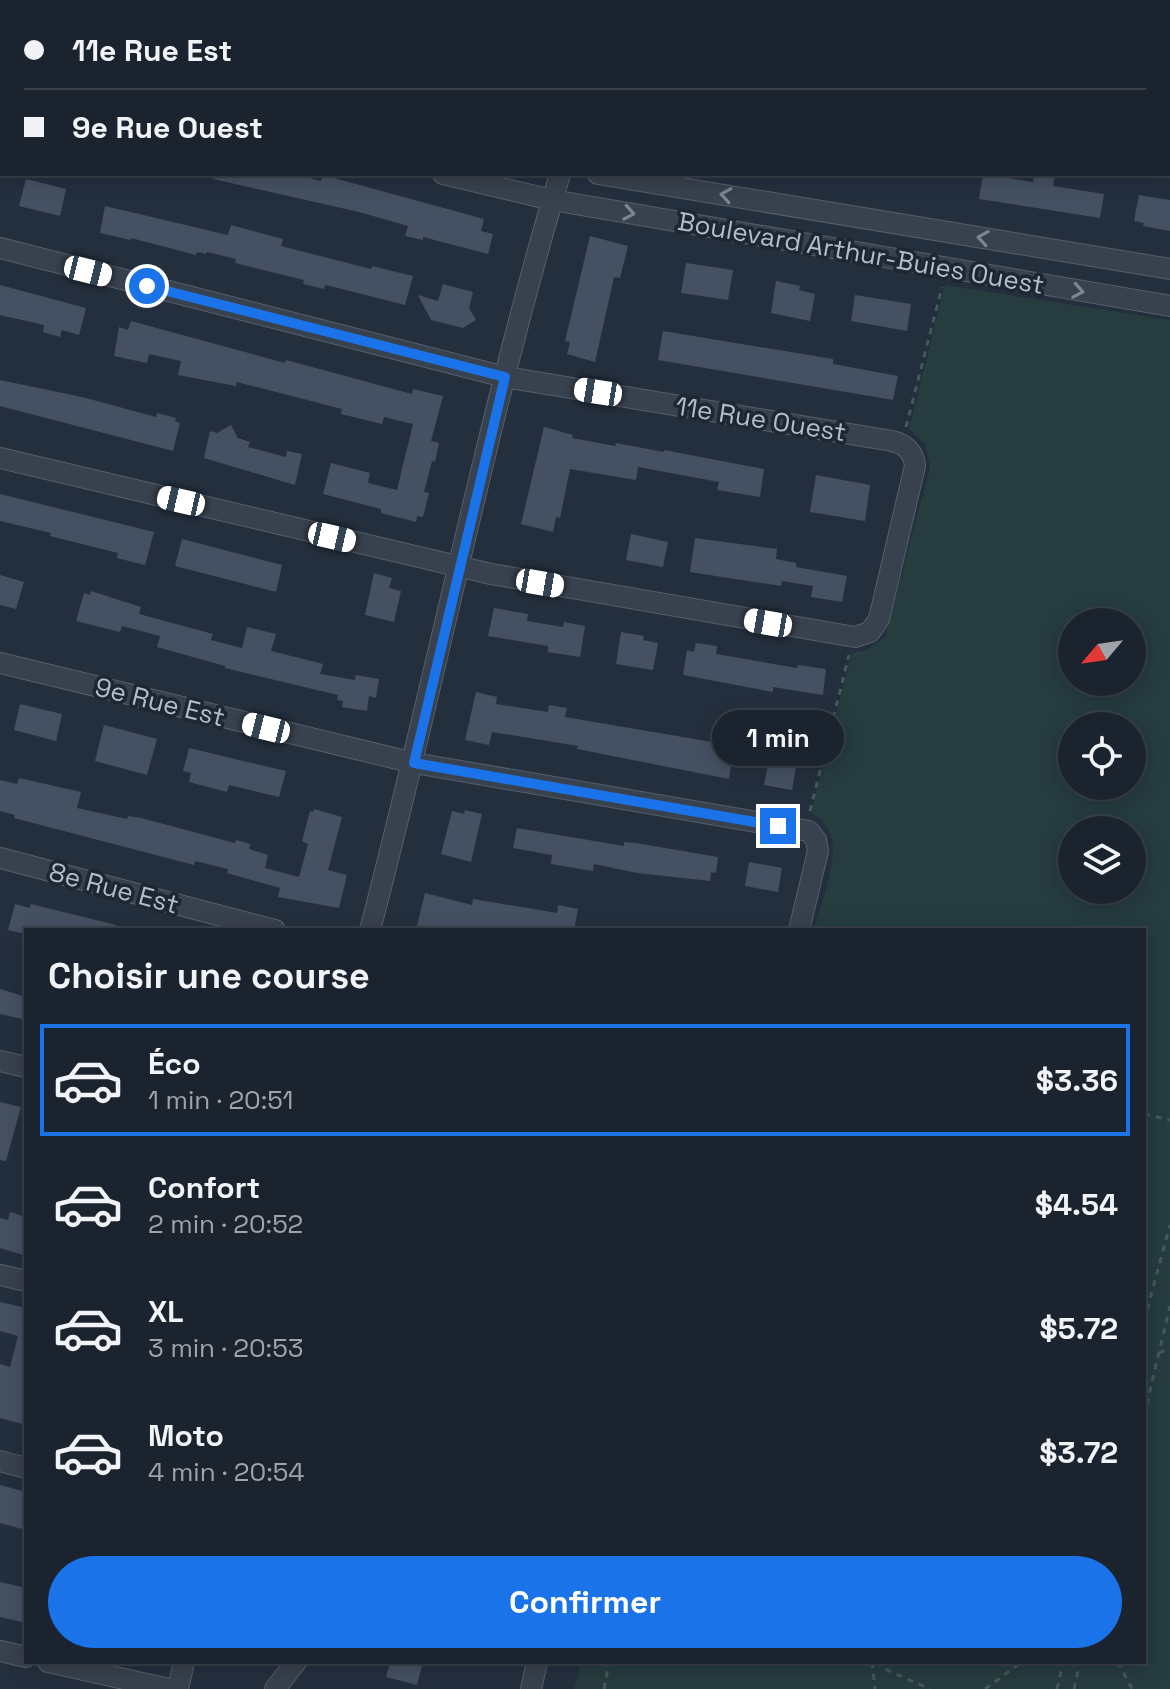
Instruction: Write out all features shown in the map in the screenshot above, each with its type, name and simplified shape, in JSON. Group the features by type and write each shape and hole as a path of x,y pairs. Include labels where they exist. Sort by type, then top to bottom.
{"street":[{"name":"Boulevard Arthur-Buies Ouest","path":"451,176 552,200 1170,306"},
{"path":"371,928 414,763 505,377 559,176"},
{"name":"Boulevard Arthur-Buies Ouest","path":"610,176 1170,269"},
{"name":"11e Rue Ouest","path":"0,248 505,377 902,443"},
{"path":"0,458 458,567 855,637 870,632 879,619 895,553 915,466 911,453 902,443"},
{"name":"9e Rue Est","path":"0,663 414,763 809,831"},
{"path":"799,928 818,851 816,840 809,831"},
{"name":"8e Rue Est","path":"0,858 267,928"},
{"path":"0,1061 24,1067"},
{"path":"0,1275 24,1281"},
{"path":"0,1461 24,1467"},
{"path":"0,1651 24,1657"},
{"path":"57,1664 169,1689"},
{"path":"178,1689 184,1664"},
{"path":"275,1689 294,1664"},
{"path":"531,1689 537,1664"}],"path":[{"path":"902,443 947,268"},
{"path":"809,831 810,811 855,637"},
{"path":"1146,1114 1170,1120"},
{"path":"1146,1314 1170,1225"},
{"path":"1146,1408 1170,1306"},
{"path":"1159,1353 1170,1348"},
{"path":"604,1689 609,1664"},
{"path":"874,1664 875,1689"},
{"path":"877,1664 930,1689"},
{"path":"985,1689 1019,1664"},
{"path":"1057,1689 1063,1664"},
{"path":"1074,1689 1080,1664"},
{"path":"1119,1664 1132,1689"}],"green space":[{"path":"945,285 1170,320 1170,1689 574,1689 580,1664 1146,1664 1146,928 815,928 831,869 833,845 828,829 811,812 852,653 866,650 885,637 930,467 925,444 909,429"}],"building":[{"path":"213,176 302,176 321,181 323,176 327,176 484,219 481,231 493,234 488,254 423,237 423,240 405,236 408,226 359,212 213,179"},
{"path":"983,176 1033,182 1034,176 1055,176 1053,186 1104,194 1100,218 979,199"},
{"path":"26,179 66,189 60,216 19,206"},
{"path":"1139,195 1170,200 1170,231 1143,226 1144,223 1134,221"},
{"path":"105,206 228,235 231,225 283,239 281,246 371,269 372,266 413,276 405,305 325,285 324,289 303,284 304,280 235,263 236,259 207,252 197,252 196,255 100,233"},
{"path":"590,236 628,246 620,278 614,277 595,362 567,354 570,342 565,341"},
{"path":"686,263 733,270 728,300 681,293"},
{"path":"776,281 800,286 799,290 815,294 810,321 771,313"},
{"path":"443,284 473,292 469,308 476,320 463,328 431,320 418,295 438,301"},
{"path":"0,285 86,308 79,335 62,330 60,337 43,332 44,325 0,315"},
{"path":"855,295 911,304 907,331 851,321"},
{"path":"131,321 412,394 413,389 443,396 431,441 439,443 424,492 429,493 423,517 417,516 416,522 323,494 331,463 370,473 368,483 397,490 413,424 384,417 382,424 341,414 342,409 237,382 236,386 178,375 181,361 149,354 147,363 114,356 119,327 128,330"},
{"path":"663,331 833,359 833,364 898,376 893,400 658,360"},
{"path":"0,380 156,417 157,413 176,418 175,421 180,423 173,451 0,406"},
{"path":"231,425 238,438 250,442 248,447 286,457 287,451 302,454 295,485 204,458 210,431 217,433"},
{"path":"544,427 573,435 572,438 664,450 764,469 760,497 717,490 719,482 638,467 636,480 570,469 560,518 556,517 553,532 521,524"},
{"path":"816,475 870,485 865,521 810,512"},
{"path":"0,494 154,532 145,565 117,558 118,553 0,521"},
{"path":"631,534 668,542 663,567 626,560"},
{"path":"695,538 777,549 776,559 796,563 796,567 847,576 842,602 811,597 813,586 782,581 781,586 690,572"},
{"path":"182,539 282,565 276,592 175,566"},
{"path":"374,573 392,578 389,588 401,591 394,622 365,615"},
{"path":"0,575 24,582 16,609 0,605"},
{"path":"91,591 141,607 139,614 213,634 211,640 242,648 247,627 276,634 271,651 323,664 320,674 355,680 356,675 379,679 376,698 369,696 367,711 342,707 343,701 337,700 338,695 225,668 157,647 160,636 122,626 120,632 76,621 84,593 90,595"},
{"path":"494,608 528,614 527,621 563,627 564,622 585,626 580,657 548,652 548,646 488,636"},
{"path":"621,632 644,636 643,640 658,643 653,670 616,664"},
{"path":"696,643 717,646 716,654 797,668 798,665 826,669 823,695 773,687 773,692 683,675 687,650 694,652"},
{"path":"476,692 497,697 496,704 548,712 549,705 567,708 565,717 724,744 724,750 733,752 729,779 577,749 578,746 492,732 489,745 465,740"},
{"path":"20,704 62,714 56,741 14,730"},
{"path":"104,725 157,739 147,775 95,761"},
{"path":"189,748 286,771 279,797 229,785 227,792 189,782 191,773 183,771"},
{"path":"777,757 793,760 792,765 796,766 792,790 764,785 769,760 776,762"},
{"path":"19,778 81,792 77,808 127,819 128,816 141,818 235,843 236,840 250,844 249,849 268,855 265,868 299,877 308,844 302,841 310,811 314,809 342,817 328,870 347,875 339,908 278,897 280,888 227,873 228,869 195,861 194,865 14,818 15,815 0,811 0,780 17,784"},
{"path":"465,810 482,814 471,862 441,854 452,811 464,814"},
{"path":"517,828 624,846 624,842 636,843 718,857 716,873 711,872 710,881 637,873 594,864 593,871 551,864 552,855 513,848"},
{"path":"749,862 782,868 778,892 745,886"},
{"path":"425,893 472,905 473,899 557,913 558,905 578,909 574,928 416,928"},
{"path":"15,904 30,908 31,904 116,925 116,928 24,928 24,934 8,930"},
{"path":"0,989 24,996 24,1020 0,1014"},
{"path":"0,1102 21,1107 6,1161 0,1160"},
{"path":"10,1212 24,1216 23,1255 0,1248 0,1218 8,1220"},
{"path":"0,1302 24,1308 24,1424 0,1418 0,1364 10,1367 18,1336 0,1331"},
{"path":"0,1485 24,1491 24,1529 0,1523"},
{"path":"0,1582 24,1588 24,1623 0,1617"},
{"path":"389,1664 422,1664 417,1685 386,1677"}],"route":[{"path":"147,286 505,377 414,763 778,826"}]}
